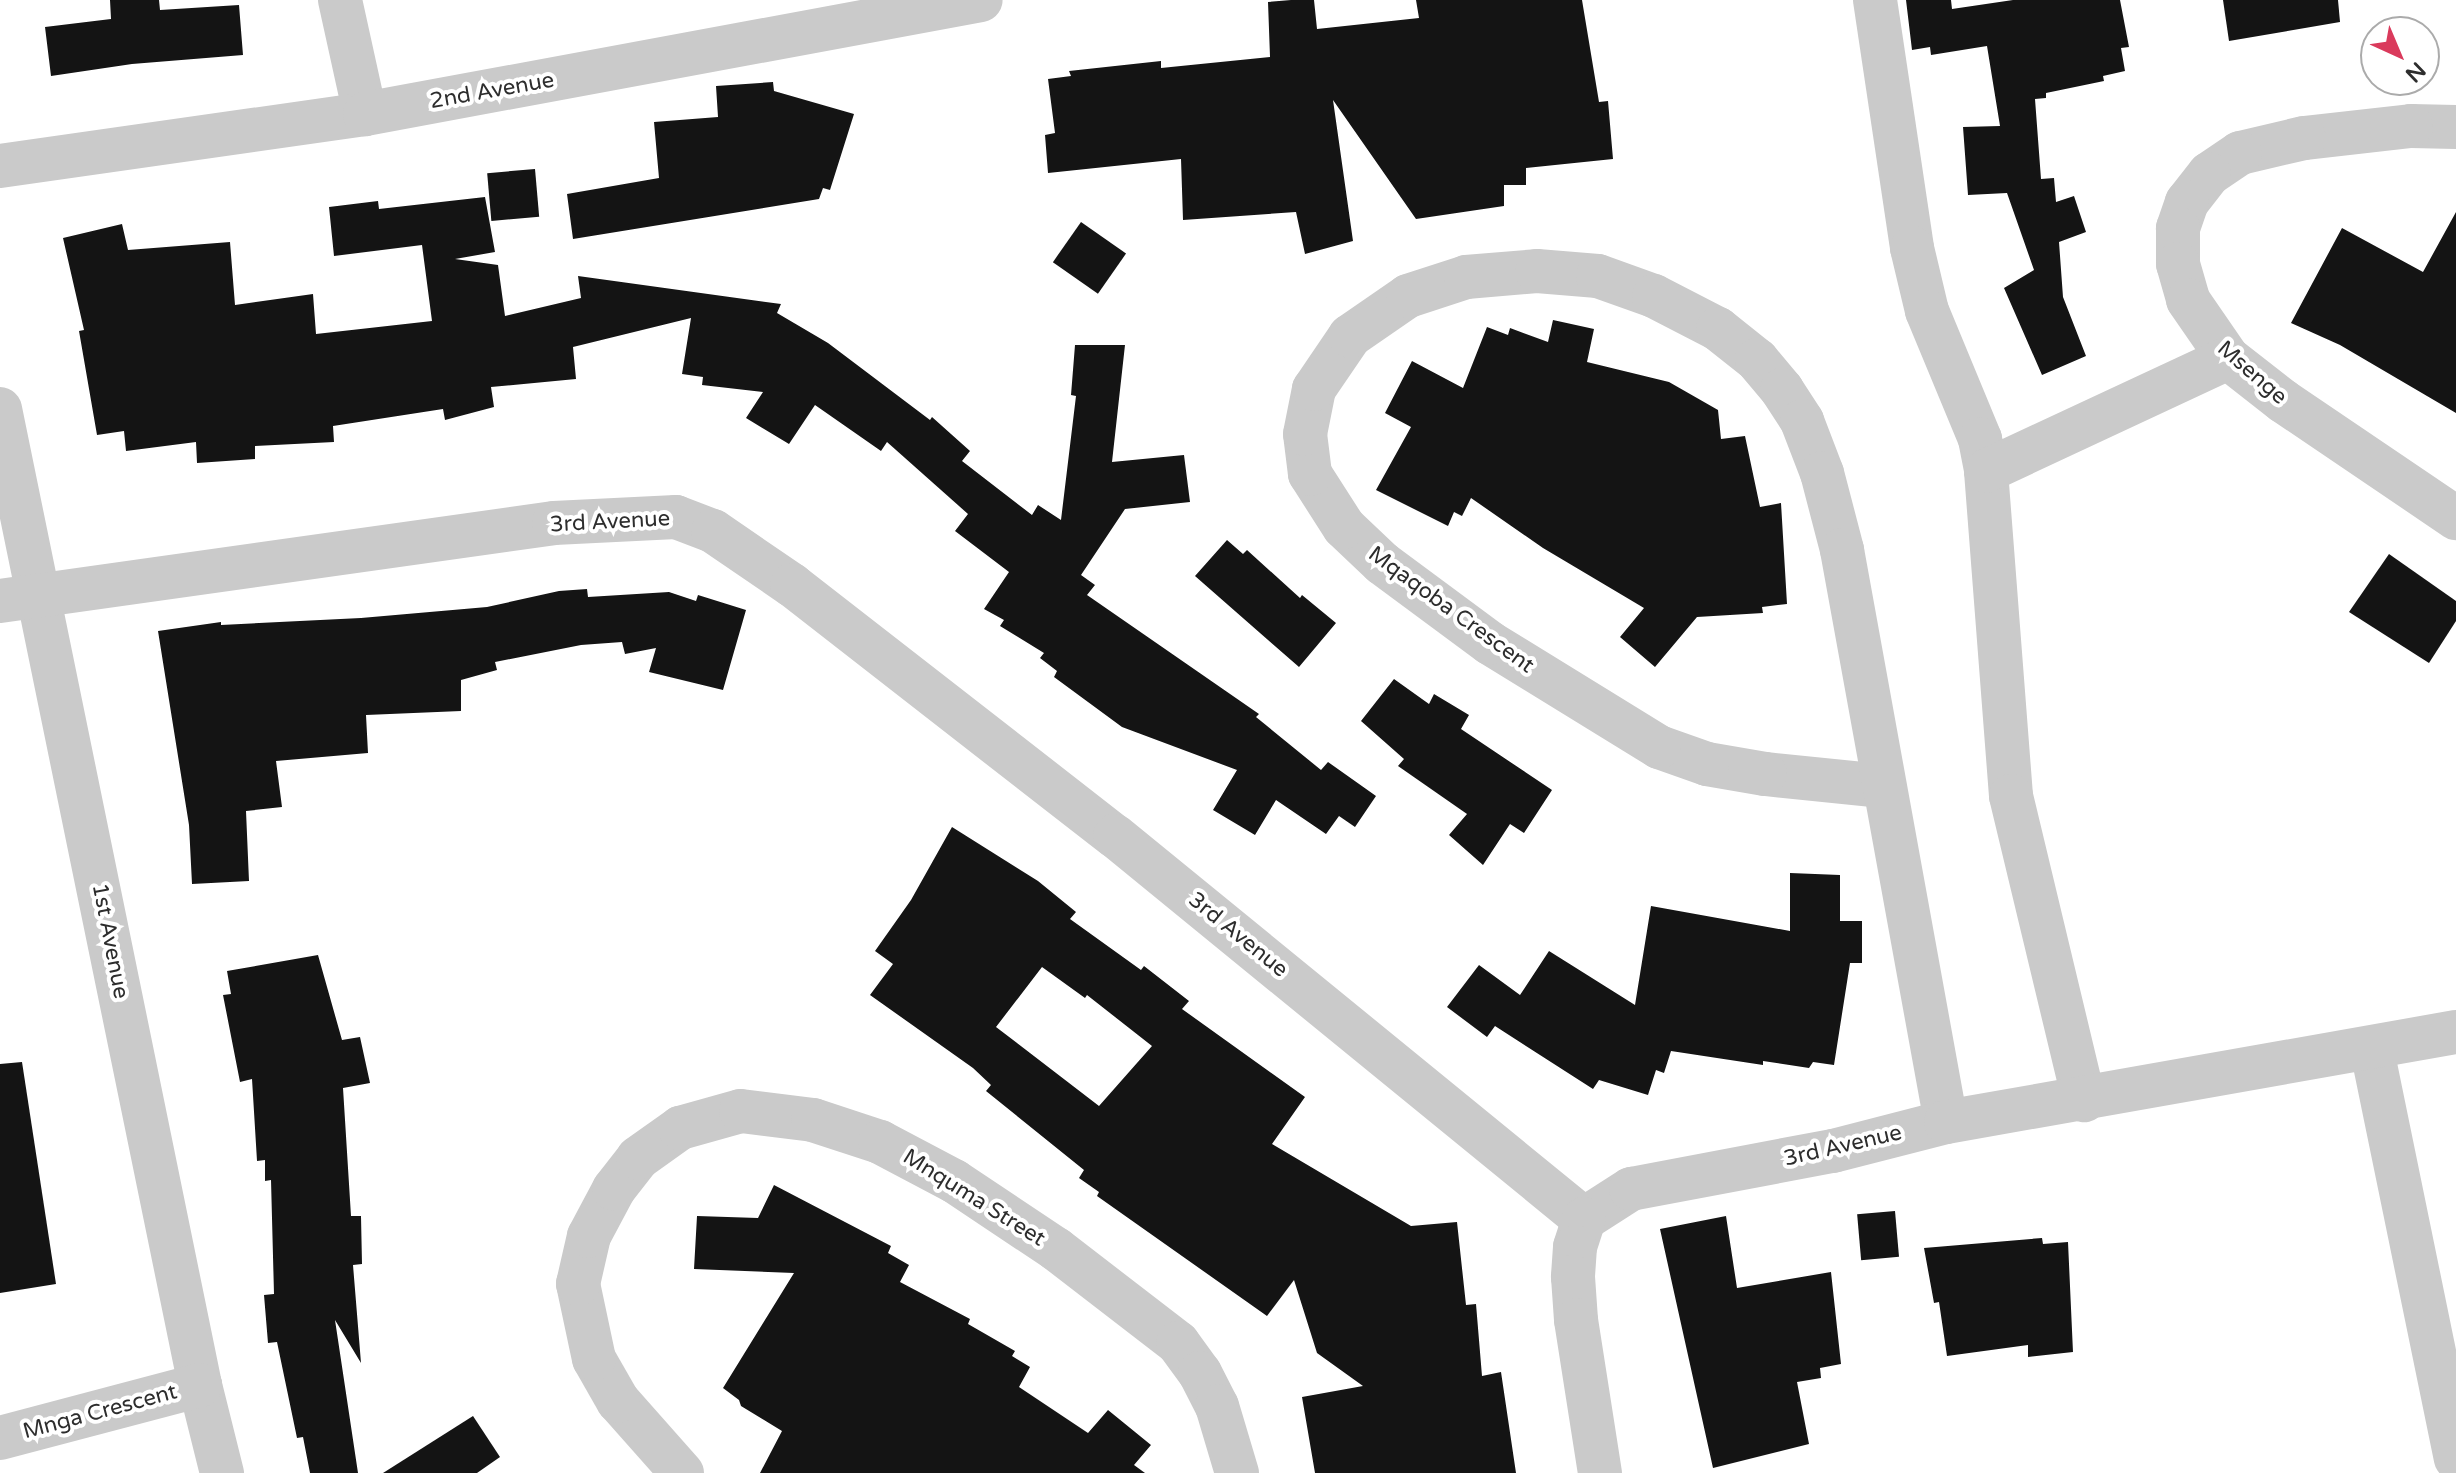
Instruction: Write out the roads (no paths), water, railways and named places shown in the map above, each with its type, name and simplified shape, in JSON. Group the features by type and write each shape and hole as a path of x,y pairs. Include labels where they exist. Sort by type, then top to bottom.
{"street":[{"path":"340,0 365,114"},
{"name":"2nd Avenue","path":"0,166 365,114 981,0"},
{"path":"1875,0 1912,248 1927,311 1980,439 1986,471 2011,796 2084,1100"},
{"name":"Msenge","path":"2456,127 2411,126 2304,138 2240,153 2209,174 2187,202 2178,228 2178,264 2188,300 2228,358 2283,401 2456,518"},
{"name":"Mqaqoba Crescent","path":"1883,786 1765,774 1707,764 1659,747 1490,643 1382,563 1344,527 1310,474 1305,434 1314,389 1350,336 1408,296 1466,277 1537,271 1598,276 1654,296 1718,329 1757,360 1782,390 1802,421 1822,473 1842,550 1946,1122"},
{"path":"1986,471 2228,358"},
{"name":"1st Avenue","path":"0,409 20,597 222,1473"},
{"name":"3rd Avenue","path":"20,597 554,523 676,517 713,531 792,585 1115,836 1584,1219 1631,1189 1833,1151 1946,1122 2372,1050 2456,1032"},
{"path":"2372,1050 2456,1458"},
{"name":"Mnquma Street","path":"682,1473 618,1401 594,1359 578,1284 589,1236 614,1189 638,1158 680,1128 741,1111 813,1120 880,1142 954,1181 1056,1249 1178,1343 1217,1406 1237,1473"},
{"path":"1584,1219 1575,1247 1573,1277 1576,1320 1600,1473"},
{"name":"Mnga Crescent","path":"0,1438 200,1385"}]}
